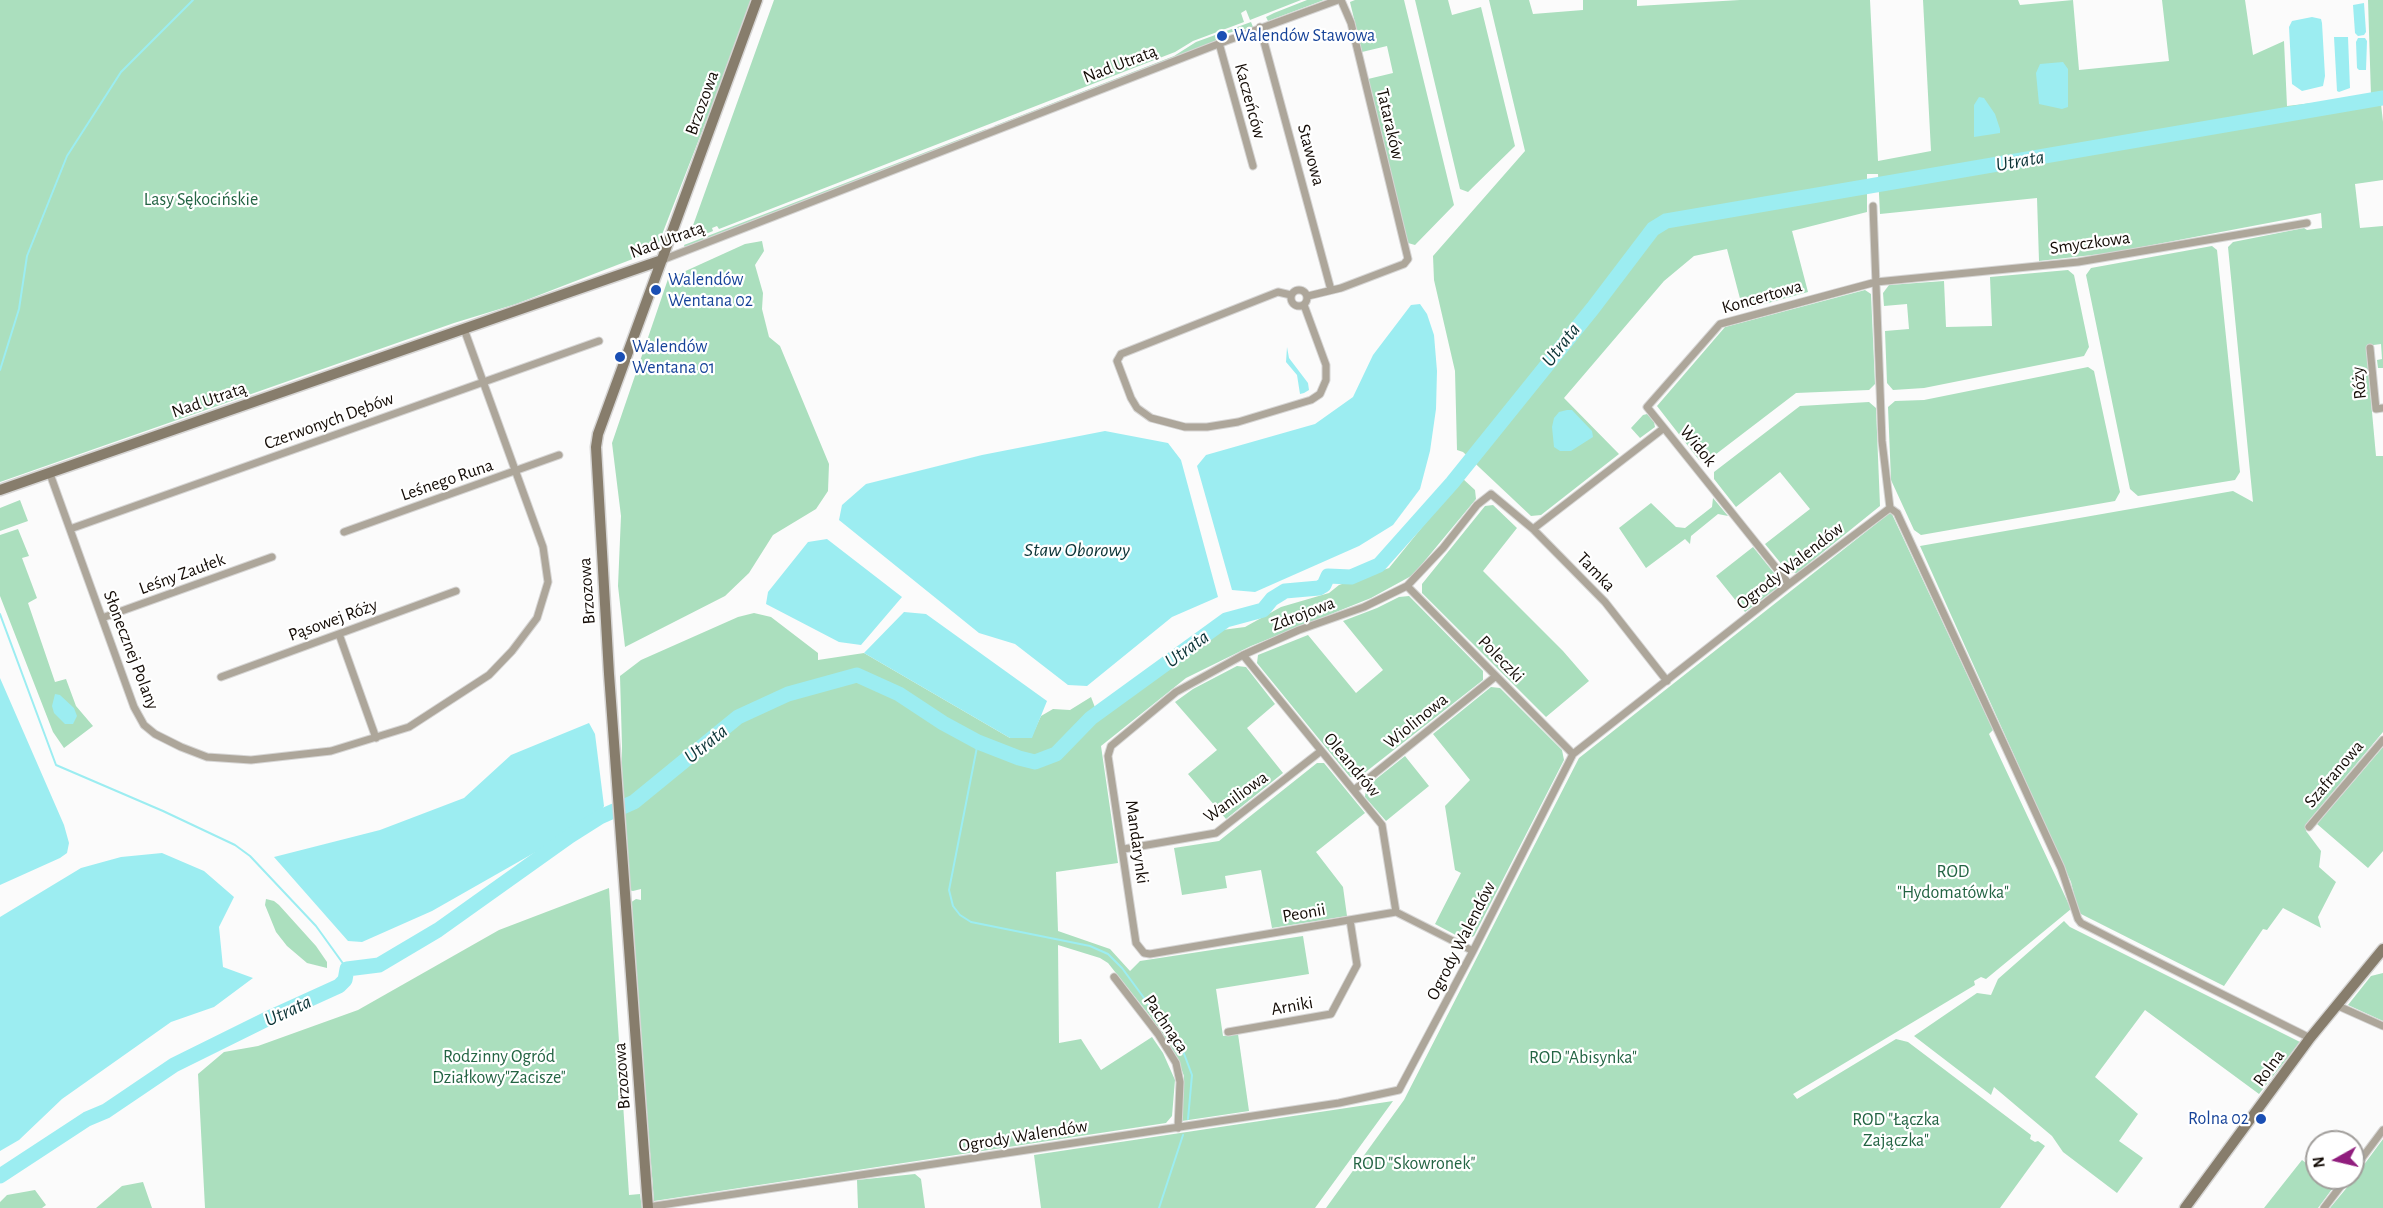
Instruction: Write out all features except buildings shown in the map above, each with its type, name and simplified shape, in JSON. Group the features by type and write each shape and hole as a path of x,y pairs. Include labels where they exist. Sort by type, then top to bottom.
{"street":[{"name":"Brzozowa","path":"648,1207 595,462 596,443 757,0"},
{"name":"Nad Utratą","path":"0,490 662,260 1260,27 1339,0"},
{"name":"Tataraków","path":"1331,290 1404,264 1408,255 1351,23 1339,0"},
{"name":"Stawowa","path":"1260,27 1331,290"},
{"name":"Kaczeńców","path":"1219,43 1253,166"},
{"path":"1873,206 1882,441 1890,508 1897,513 2061,868 2078,919 2081,923 2121,944 2310,1038"},
{"name":"Smyczkowa","path":"1876,282 2078,262 2307,223"},
{"name":"Koncertowa","path":"1664,428 1647,407 1719,324 1876,282"},
{"path":"1291,295 1298,289 1303,290 1308,296"},
{"path":"1308,296 1331,290"},
{"path":"1291,295 1278,292 1121,354 1117,361 1137,408 1151,418 1185,428 1207,427 1239,422 1311,400 1320,394 1326,380 1326,365 1304,305 1308,296"},
{"path":"1291,295 1293,303 1298,306 1304,305"},
{"name":"Słonecznej Polany","path":"50,474 140,717 144,725 155,734 207,757 250,760 331,751 409,727 489,675 512,651 537,618 548,582 543,547 464,329"},
{"name":"Czerwonych Dębów","path":"70,529 599,341"},
{"name":"Róży","path":"2370,348 2376,409 2383,408"},
{"name":"Widok","path":"1533,529 1664,428 1789,585"},
{"name":"Leśnego Runa","path":"344,532 560,455"},
{"name":"Tamka","path":"1491,494 1533,529 1605,602 1667,681"},
{"name":"Zdrojowa","path":"1111,746 1176,692 1243,655 1299,630 1364,607 1407,585 1443,548 1477,505 1491,494"},
{"name":"Ogrody Walendów","path":"648,1207 1348,1102 1399,1090 1573,754 1890,508"},
{"name":"Leśny Zaułek","path":"102,618 272,557"},
{"name":"Poleczki","path":"1407,585 1573,754"},
{"name":"Pąsowej Róży","path":"221,677 456,591"},
{"path":"339,634 376,738"},
{"name":"Oleandrów","path":"1243,655 1382,825 1396,912"},
{"name":"Wiolinowa","path":"1354,790 1496,676"},
{"name":"Szafranowa","path":"2309,827 2383,740"},
{"name":"Mandarynki","path":"1111,746 1108,756 1124,849 1136,943"},
{"name":"Waniliowa","path":"1124,849 1216,833 1320,751"},
{"path":"1396,912 1473,951"},
{"name":"Peonii","path":"1136,943 1144,953 1150,954 1396,912"},
{"name":"Arniki","path":"1228,1032 1331,1014 1357,964 1350,920"},
{"name":"Rolna","path":"2185,1208 2310,1038 2383,949"},
{"name":"Pachnąca","path":"1114,977 1158,1034 1176,1063 1181,1089 1178,1128"},
{"path":"2336,1005 2383,1026"},
{"path":"2365,1154 2383,1130"},
{"path":"2324,1208 2338,1190"}],"green space":[{"name":"Lasy Sękocińskie","path":"0,0 753,0 656,250 516,304 454,323 0,482"},
{"path":"774,0 1301,0 1250,20 1246,10 1241,13 1244,22 1193,41 1175,52 719,229 717,226 712,228 713,231 701,236 698,232 700,236 682,242 686,232 691,231"},
{"path":"1307,0 1324,0 1268,21 1266,17 1274,13"},
{"path":"1355,0 1404,0 1454,205 1415,245 1408,243 1368,79 1393,73 1387,46 1362,52 1350,2"},
{"path":"1415,0 1448,0 1452,15 1481,7 1515,146 1468,192 1460,189"},
{"path":"1489,0 1529,0 1533,14 1583,10 1583,0 1637,0 1637,6 1740,0 1870,0 1878,161 1931,151 1923,0 2018,0 2020,5 2073,0 2079,70 2169,61 2162,0 2245,0 2253,55 2284,41 2287,106 2371,96 2368,0 2383,0 2383,103 2381,104 2383,180 2355,184 2360,228 2383,226 2383,368 2378,368 2377,360 2382,359 2381,344 2366,346 2376,456 2383,456 2383,732 2306,824 2306,831 2321,851 2319,867 2336,882 2318,917 2321,928 2283,908 2267,930 2263,929 2224,986 2077,912 2071,882 1920,546 2233,491 2253,502 2228,247 2233,242 2304,228 2307,230 2322,228 2321,213 2110,253 2039,261 2037,198 1880,214 1878,174 1867,174 1867,212 1792,231 1808,292 1743,310 1727,249 1694,256 1664,281 1564,398 1619,454 1541,515 1531,516 1463,452 1457,450 1455,371 1434,280 1433,256 1525,151"},
{"path":"1251,22 1253,27 1224,34 1220,36 1220,39 1120,79 994,126 1174,56 1196,42"},
{"path":"986,129 985,131 685,248 684,245"},
{"path":"762,241 764,251 755,265 763,293 762,309 769,337 780,346 829,464 828,491 816,509 773,535 749,573 725,596 625,647 618,586 621,516 612,443 668,279 745,244"},
{"path":"2212,246 2217,250 2240,472 2235,480 2138,496 2130,489 2086,275 2091,268"},
{"path":"2068,270 2074,275 2089,347 2084,356 1924,388 1893,390 1887,383 1885,331 1909,329 1907,304 1884,306 1883,293 1889,285 1944,281 1946,327 1992,326 1990,277"},
{"path":"1865,290 1871,294 1875,384 1869,390 1796,393 1707,461 1699,460 1657,406 1725,327"},
{"path":"2088,367 2094,371 2120,492 2115,501 1921,535 1914,530 1891,480 1888,407 1895,401 1924,400"},
{"path":"1869,402 1876,408 1880,506 1797,573 1788,572 1765,544 1810,509 1780,472 1736,507 1714,479 1714,472 1800,406"},
{"path":"1647,414 1655,427 1640,438 1631,428 1643,415"},
{"path":"1462,478 1475,490 1476,499 1413,575 1371,598 1251,646 1186,678 1101,746 1118,863 1056,872 1058,931 1110,949 1130,971 1140,961 1303,936 1309,974 1216,989 1223,1036 1238,1034 1249,1111 1182,1121 1184,1076 1177,1058 1150,1016 1108,963 1100,958 1058,945 1059,1043 1081,1039 1101,1070 1152,1037 1163,1053 1175,1080 1172,1116 1166,1123 654,1201 630,903 636,899 641,900 641,889 628,890 621,794 620,676 641,660 738,617 754,613 771,617 818,653 818,660 864,653 1010,738 1031,738 1041,716 1053,709 1070,710 1091,697 1099,718 1158,671 1222,630 1245,627 1281,607 1329,593 1339,585 1389,568"},
{"path":"1713,498 1728,516 1718,514 1691,536 1690,544 1685,539 1646,568 1619,528 1651,503 1676,527 1685,528 1712,507"},
{"path":"20,500 28,521 0,531 0,508"},
{"path":"1493,505 1517,528 1483,571 1563,651 1589,681 1546,717 1422,593 1422,584 1485,506"},
{"name":"ROD \"Abisynka\"","path":"1891,512 1993,730 1989,734 2071,909 1986,979 1981,977 1974,981 1975,985 1793,1094 1797,1099 1896,1039 1908,1042 2031,1135 2030,1139 2045,1146 2000,1208 1326,1208 1404,1100 1579,758"},
{"path":"18,529 29,556 22,558 37,598 28,603 55,682 66,679 76,706 93,726 64,748 53,732 0,596 0,535"},
{"path":"1753,547 1778,578 1777,588 1745,612 1716,576"},
{"path":"1409,596 1483,671 1483,680 1358,778 1350,777 1257,663 1258,655 1308,635 1356,693 1383,670 1343,621 1399,597"},
{"path":"1237,666 1246,667 1275,704 1247,728 1283,773 1226,819 1188,774 1217,750 1175,702 1193,689"},
{"path":"1491,687 1500,688 1562,750 1564,760 1474,936 1465,940 1435,924 1461,873 1455,870 1445,806 1470,780 1433,734"},
{"path":"2383,747 2383,851 2368,868 2317,824"},
{"path":"1405,756 1429,786 1386,821 1365,797 1366,787"},
{"path":"1317,763 1324,763 1365,813 1316,852 1343,887 1347,916 1272,928 1261,870 1225,876 1227,888 1182,895 1174,848 1219,841"},
{"name":"Rodzinny Ogród Działkowy\"Zacisze\"","path":"609,888 629,1195 640,1194 642,1208 205,1208 198,1074 224,1052 258,1046 358,1010 499,930"},
{"path":"266,899 279,905 316,946 327,962 327,968 307,963 287,946 276,932 265,905"},
{"path":"2064,921 2070,927 2300,1042 2259,1094 2145,1010 2095,1077 2138,1114 2119,1141 2143,1158 2117,1193 2063,1152 2052,1136 1994,1087 1991,1095 1914,1036 1977,993 1991,995 1998,979"},
{"path":"2383,973 2383,1021 2348,1005 2371,976"},
{"path":"1393,1101 1315,1208 1041,1208 1034,1155"},
{"path":"2383,1139 2383,1208 2330,1208 2345,1190 2365,1190 2365,1163"},
{"path":"2302,1160 2305,1162 2305,1190 2331,1190 2318,1208 2264,1208"},
{"path":"915,1174 921,1179 925,1208 858,1208 857,1180"},
{"path":"143,1182 152,1208 96,1208 122,1186"},
{"path":"35,1190 46,1205 42,1208 0,1208 0,1202 7,1195"}],"water":[{"path":"2364,3 2366,32 2358,36 2355,33 2353,5"},
{"path":"2312,17 2321,19 2322,23 2325,76 2323,86 2302,91 2292,84 2289,27 2292,21"},
{"path":"2334,37 2348,37 2350,88 2339,92 2337,91"},
{"path":"2358,38 2365,38 2367,41 2366,70 2357,68 2356,42"},
{"path":"2063,62 2068,69 2068,107 2062,109 2039,104 2036,73 2040,64"},
{"path":"1979,97 1984,98 1995,114 2000,133 1974,137 1974,105"},
{"path":"1420,304 1427,314 1434,335 1437,371 1436,409 1430,451 1420,489 1393,525 1359,546 1255,592 1232,590 1197,466 1206,455 1315,424 1353,397 1373,355 1411,305"},
{"path":"1287,347 1289,358 1308,383 1309,390 1304,393 1300,394 1297,375 1286,362"},
{"path":"1572,410 1592,431 1593,437 1571,451 1560,451 1554,447 1552,427 1554,418 1559,412"},
{"name":"Staw Oborowy","path":"1105,431 1168,443 1181,460 1218,597 1172,617 1087,686 1068,685 1015,644 979,633 839,520 842,505 866,484 982,455"},
{"path":"827,539 902,597 861,645 839,642 766,604 768,592 808,542"},
{"path":"904,612 926,614 1047,701 1032,738 1010,738 864,653"},
{"path":"0,678 64,825 69,843 67,853 60,858 0,885"},
{"path":"55,694 60,695 74,708 77,716 73,724 65,724 54,713 52,706"},
{"path":"589,723 595,734 604,806 599,816 432,911 362,942 348,941 274,857 380,830 464,798 511,755"},
{"path":"162,853 204,871 234,897 219,927 223,967 253,978 214,1007 171,1022 62,1099 19,1140 0,1151 0,917 81,868 121,857"}],"waterway":[{"path":"0,370 19,309 27,256 67,156 121,72 193,0"},
{"name":"Utrata","path":"0,1176 87,1119 106,1111 174,1065 339,986 345,980 347,969 379,965 438,930 570,836 600,817 634,802 738,717 788,694 857,675 899,694 943,723 978,742 1035,762 1056,754 1091,718 1226,620 1263,610 1272,599 1285,591 1319,588 1324,585 1328,576 1351,577 1379,565 1452,483 1593,308 1653,229 1666,221 2383,98"},
{"path":"0,614 56,765 235,845 250,856 316,926 347,969"},
{"path":"978,742 949,890 953,906 960,915 971,922 1090,946 1108,954 1122,968 1183,1051 1192,1075 1188,1119"},
{"path":"1159,1208 1183,1135"}],"place":[{"name":"Walendów Stawowa","path":"1222,36"},
{"name":"Walendów Wentana 02","path":"656,290"},
{"name":"Walendów Wentana 01","path":"620,357"},
{"name":"Rolna 02","path":"2261,1119"}],"park label":[{"name":"ROD \"Hydomatówka\"","path":"1953,882"},
{"name":"ROD \"Łączka Zajączka\"","path":"1896,1130"},
{"name":"ROD \"Skowronek\"","path":"1414,1164"}]}
